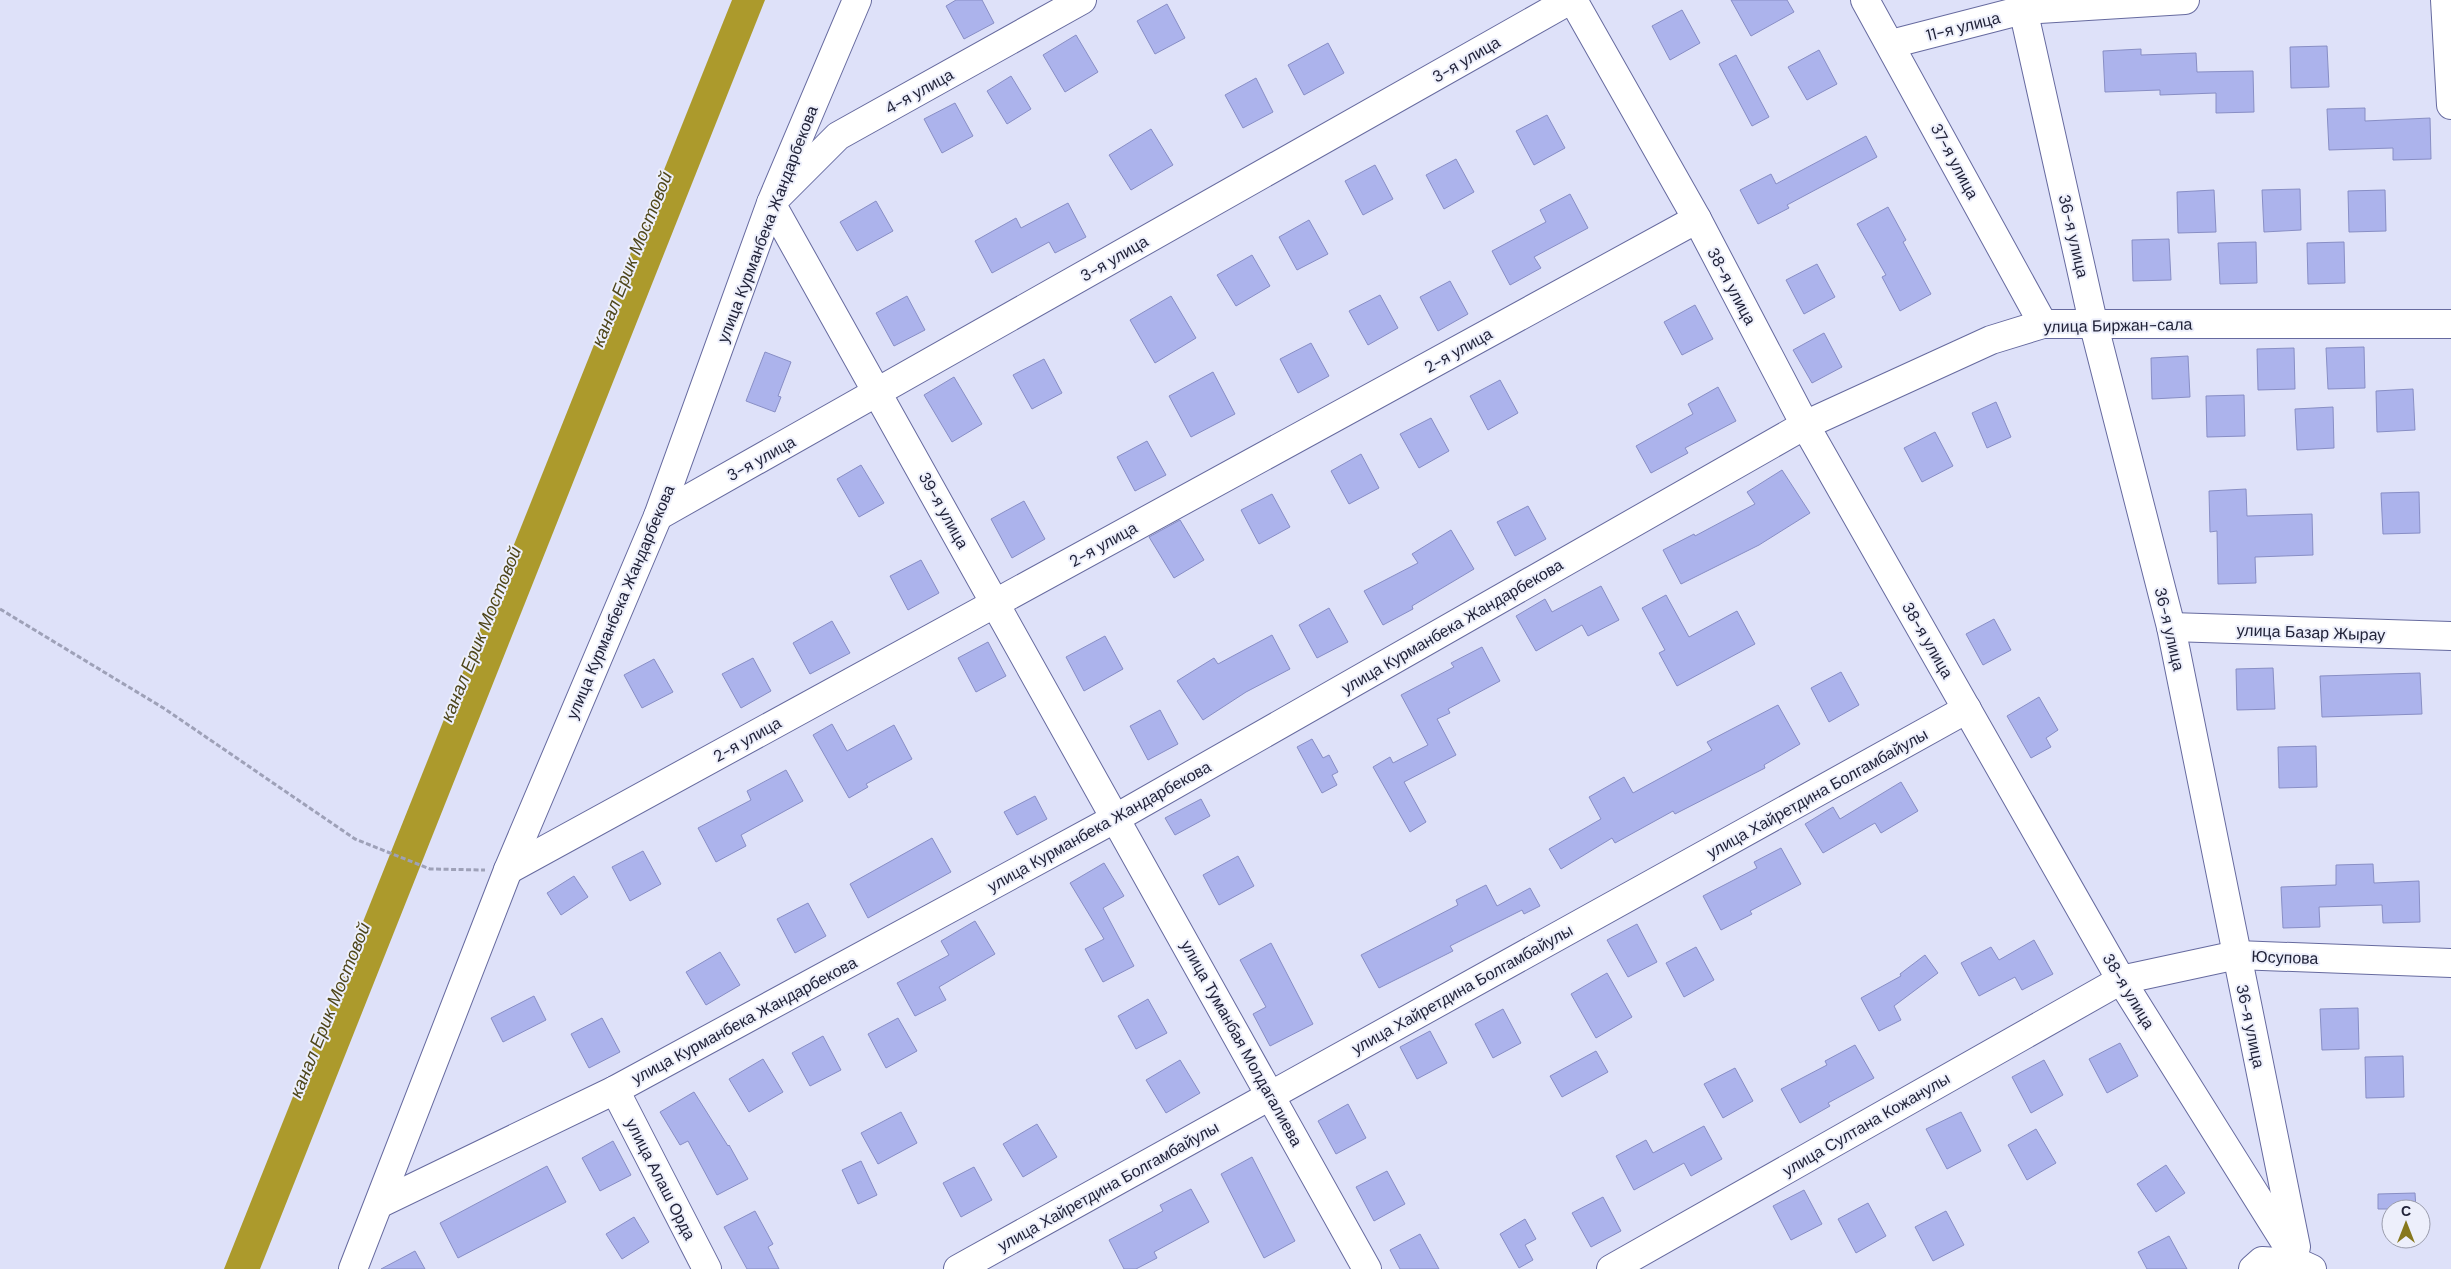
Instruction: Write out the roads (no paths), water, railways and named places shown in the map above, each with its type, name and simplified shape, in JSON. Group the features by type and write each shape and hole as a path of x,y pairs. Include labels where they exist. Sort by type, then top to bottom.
{"street":[{"name":"улица Курманбека Жандарбекова","path":"353,1269 381,1203 508,870 658,516 771,203 857,0"},
{"name":"4-я улица","path":"771,203 838,136 1082,0"},
{"name":"38-я улица","path":"1571,0 1697,219 1805,425 2121,980 2305,1267"},
{"name":"3-я улица","path":"658,516 1571,0"},
{"name":"37-я улица","path":"1865,0 1891,44 2043,324"},
{"name":"11-я улица","path":"1891,44 2022,5 2185,0"},
{"path":"2445,0 2451,105"},
{"name":"36-я улица","path":"2022,5 2093,322 2171,628 2237,955 2305,1267"},
{"name":"39-я улица","path":"771,203 1116,818"},
{"name":"2-я улица","path":"508,870 1697,219"},
{"name":"улица Биржан-сала","path":"1805,425 1991,340 2043,324 2093,322 2451,324"},
{"name":"улица Курманбека Жандарбекова","path":"381,1203 614,1090 1116,818 1805,425"},
{"name":"улица Базар Жырау","path":"2171,628 2451,636"},
{"name":"улица Хайретдина Болгамбайулы","path":"958,1269 1967,709"},
{"name":"улица Туманбая Молдагалиева","path":"1116,818 1367,1269"},
{"name":"Юсупова","path":"2121,980 2237,955 2451,963"},
{"name":"улица Султана Кожанулы","path":"1611,1269 2121,980"},
{"name":"улица Алаш Орда","path":"614,1090 707,1269"},
{"path":"2253,1269 2262,1261 2305,1267"}],"water":[{"name":"канал Ерик Мостовой","path":"732,0 765,0 260,1269 224,1269"}]}
